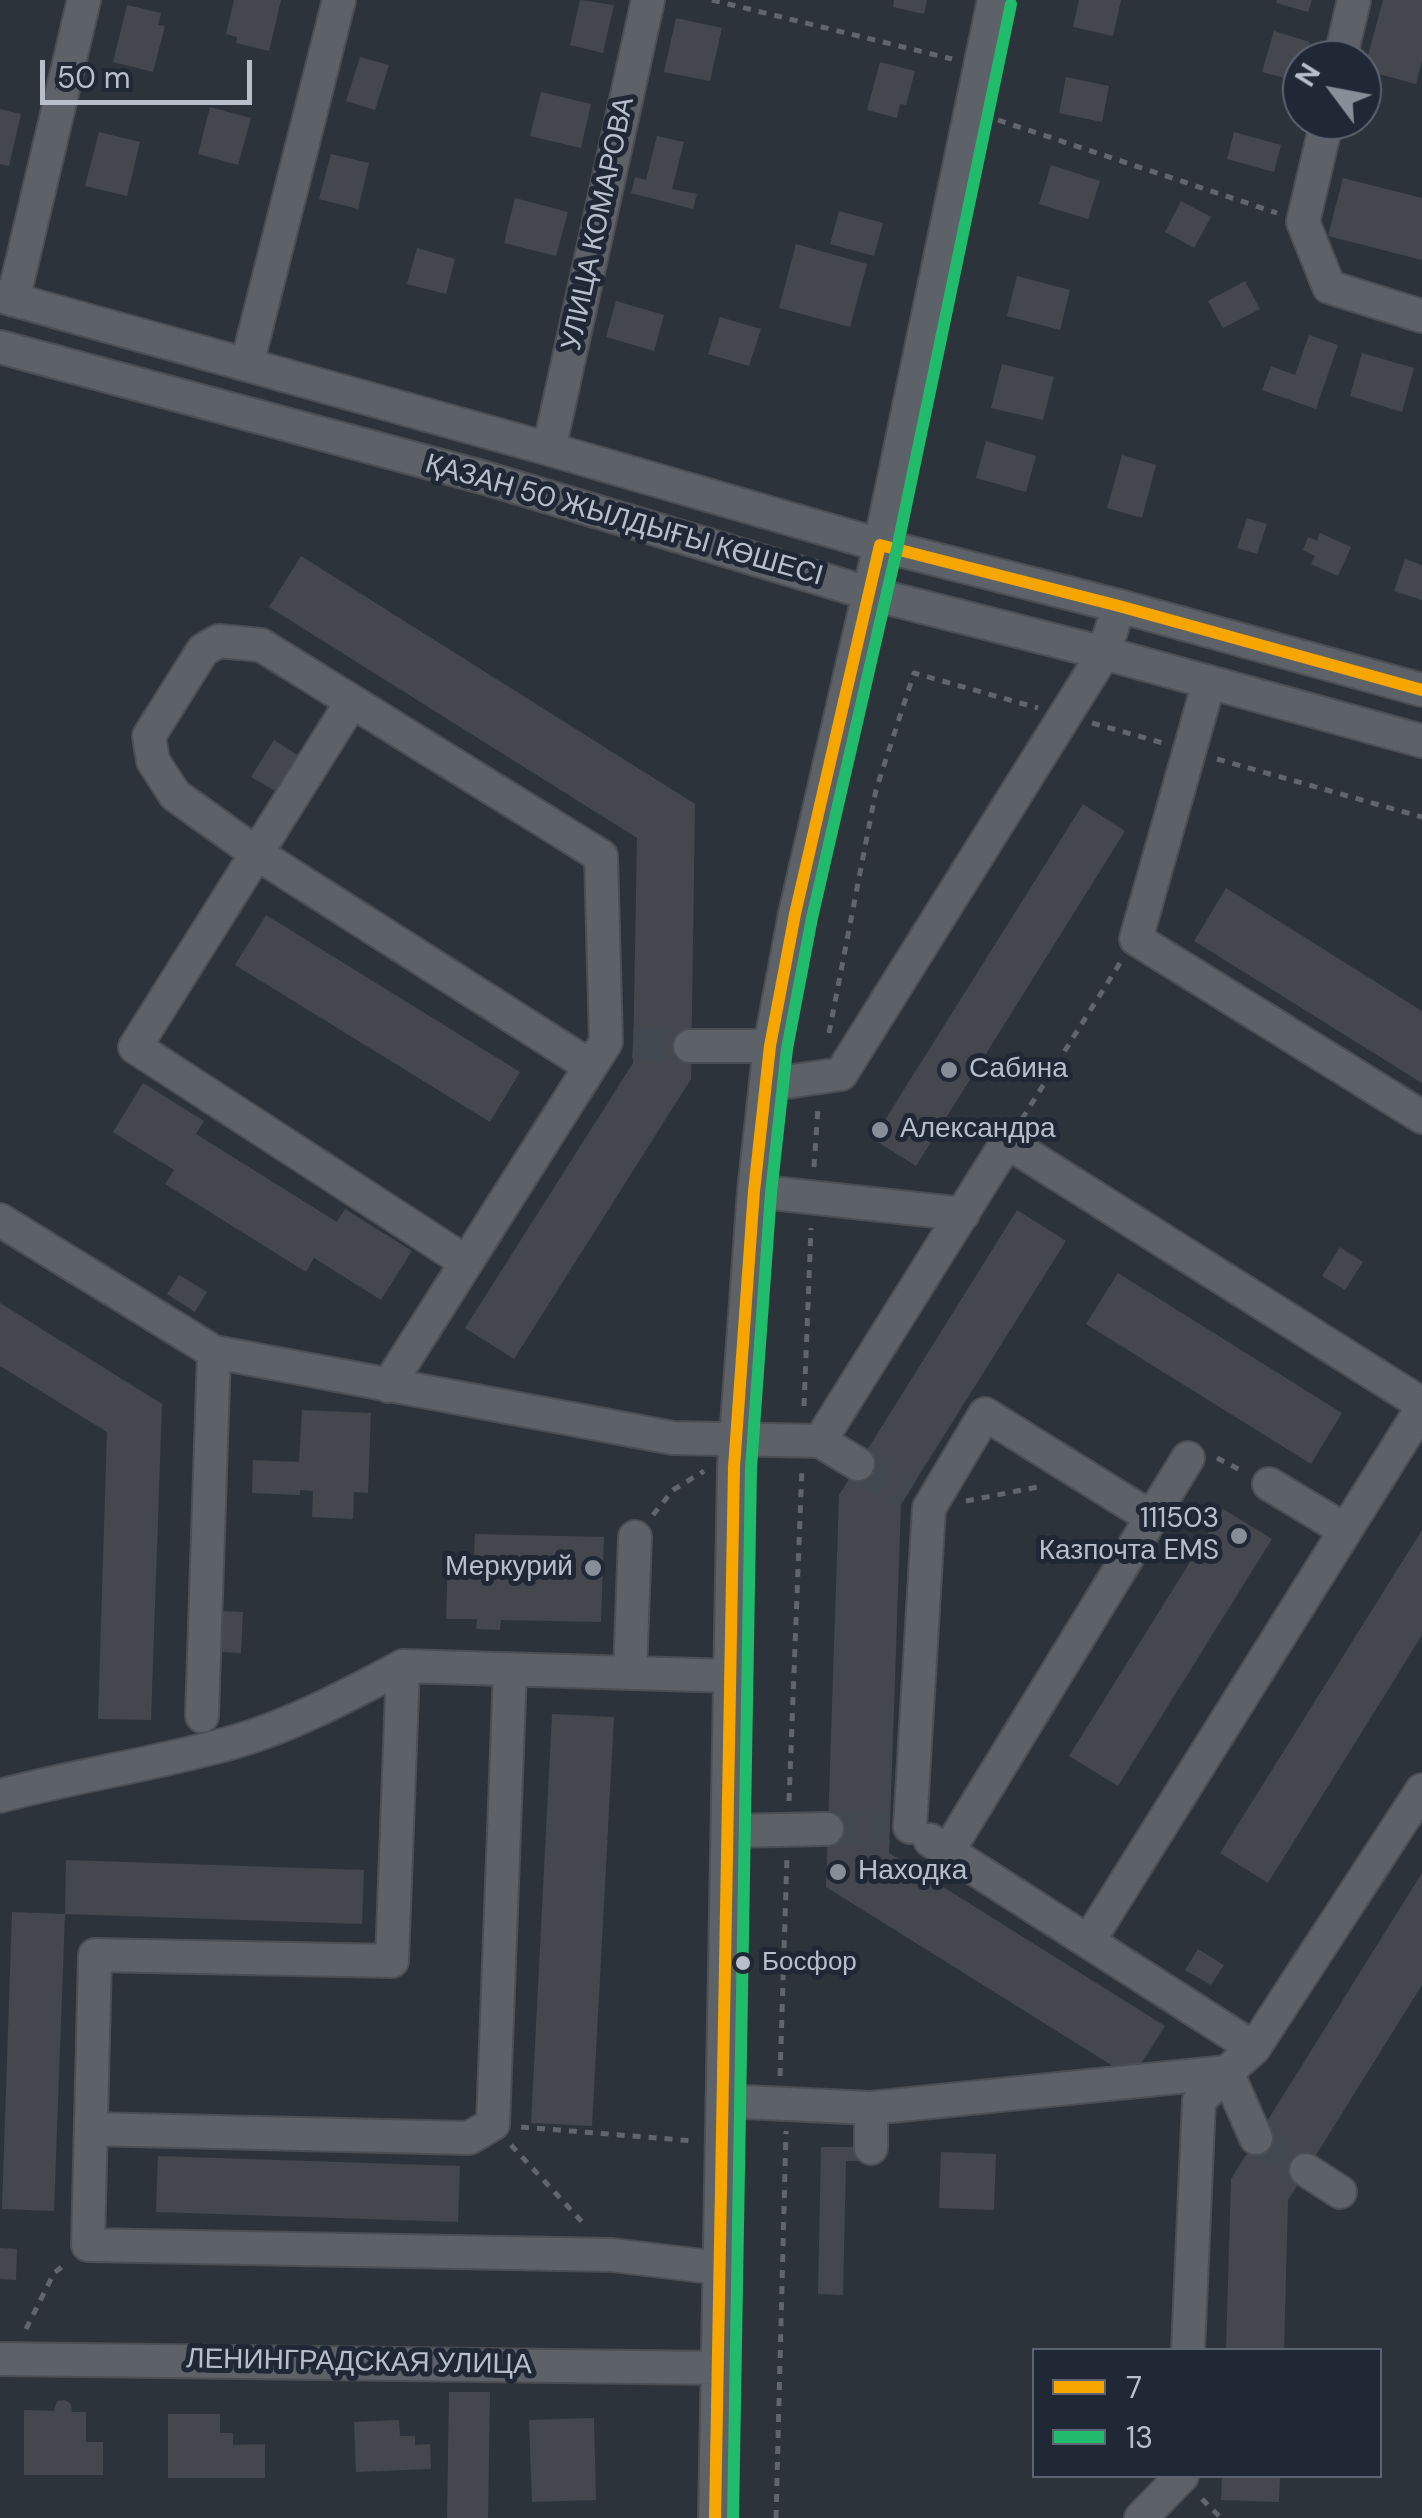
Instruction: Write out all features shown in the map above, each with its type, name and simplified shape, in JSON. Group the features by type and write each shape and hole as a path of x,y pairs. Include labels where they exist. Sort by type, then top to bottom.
{"street":[{"path":"6,298 84,0"},
{"path":"247,364 339,0"},
{"name":"УЛИЦА КОМАРОВА","path":"549,449 648,0"},
{"path":"715,2518 735,1453 754,1191 770,1046 795,914 880,545 994,0"},
{"path":"1345,40 1354,0"},
{"path":"1322,140 1304,222 1329,287 1422,316"},
{"name":"ҚАЗАН 50 ЖЫЛДЫҒЫ КӨШЕСІ","path":"6,298 880,545 1422,690"},
{"name":"ҚАЗАН 50 ЖЫЛДЫҒЫ КӨШЕСІ","path":"0,347 482,477 868,594 1422,742"},
{"path":"482,477 494,435"},
{"path":"766,1085 841,1074 1104,654 1118,606"},
{"path":"388,1386 466,1262 610,1050 601,856 260,645 219,641 203,650 149,736 153,761 175,795 256,854 610,1050"},
{"path":"1209,682 1136,939 1422,1117"},
{"path":"351,703 135,1047 466,1262"},
{"path":"690,1046 770,1046"},
{"path":"812,1440 963,1214 1006,1142 1422,1406 1090,1939"},
{"path":"754,1191 963,1214"},
{"path":"0,1220 214,1352 735,1453 812,1440 858,1464"},
{"path":"202,1716 214,1352"},
{"path":"1152,1518 985,1414 918,1501 900,1827 948,1850 1254,2048"},
{"path":"948,1850 1188,1458"},
{"path":"1270,1484 1346,1530"},
{"path":"630,1673 635,1538"},
{"path":"0,1796 236,1742 328,1706 403,1666 731,1676"},
{"path":"403,1666 392,1960 96,1955 88,2245 612,2255 720,2268"},
{"path":"91,2129 469,2138 492,2124 510,1670"},
{"path":"1188,2348 1199,2101 1254,2048 1422,1790"},
{"path":"728,1831 828,1828"},
{"path":"723,2101 871,2108 1227,2072"},
{"path":"1227,2072 1256,2138"},
{"path":"871,2108 872,2148"},
{"path":"1306,2170 1340,2192"},
{"name":"ЛЕНИНГРАДСКАЯ УЛИЦА","path":"6,2359 718,2368"},
{"path":"1141,2518 1180,2478"}],"path":[{"path":"712,0 979,65"},
{"path":"970,110 1304,222"},
{"path":"776,2518 786,2104 779,2061 788,1830 812,1440 815,1127 876,790 914,673"},
{"path":"1006,1142 1136,939"},
{"path":"635,1538 673,1490 735,1453"},
{"path":"492,2124 722,2143"},
{"path":"492,2124 612,2255"},
{"path":"6,2359 54,2274 88,2245"}],"building":[{"path":"234,0 281,0 269,51 236,43 237,37 226,34"},
{"path":"580,0 614,5 603,53 570,45"},
{"path":"894,0 927,0 924,14 893,7"},
{"path":"1079,0 1121,0 1113,36 1073,27"},
{"path":"1312,0 1308,12 1276,3"},
{"path":"1383,0 1422,0 1422,60 1416,84 1382,75 1382,40 1372,40"},
{"path":"127,5 161,13 158,25 165,26 153,72 113,62"},
{"path":"676,18 722,28 710,81 664,72"},
{"path":"1274,31 1303,40 1282,40 1282,77 1262,72"},
{"path":"360,57 389,65 375,110 346,101"},
{"path":"880,62 915,71 906,105 900,104 897,118 867,110"},
{"path":"1066,77 1109,86 1102,122 1059,113"},
{"path":"541,92 591,104 581,148 530,136"},
{"path":"210,107 251,118 238,165 198,154"},
{"path":"0,109 21,114 9,166 0,164"},
{"path":"99,132 140,142 127,196 85,186"},
{"path":"1234,132 1281,145 1274,172 1227,159"},
{"path":"657,136 684,142 672,189 697,194 693,209 631,193 635,177 646,180"},
{"path":"331,154 369,163 358,209 319,199"},
{"path":"1051,165 1100,181 1088,219 1039,204"},
{"path":"1343,178 1422,198 1422,260 1328,236"},
{"path":"515,198 568,212 556,256 504,243"},
{"path":"1181,201 1211,217 1194,248 1165,232"},
{"path":"839,211 883,223 874,256 830,244"},
{"path":"796,244 867,264 850,327 779,308"},
{"path":"417,248 455,259 446,294 407,284"},
{"path":"1017,276 1070,290 1060,330 1007,316"},
{"path":"1245,281 1260,309 1223,328 1208,301"},
{"path":"616,301 664,315 654,351 606,337"},
{"path":"720,317 761,329 749,366 708,354"},
{"path":"1309,335 1338,345 1316,409 1262,390 1271,366 1295,375"},
{"path":"1362,353 1414,368 1402,412 1350,396"},
{"path":"1002,364 1054,377 1043,420 991,408"},
{"path":"986,441 1036,456 1026,492 976,478"},
{"path":"1122,455 1156,465 1142,518 1107,508"},
{"path":"1247,518 1267,524 1257,554 1237,548"},
{"path":"1320,533 1351,547 1338,576 1311,564 1315,556 1303,550 1308,537 1317,541"},
{"path":"301,556 695,804 691,1079 514,1359 465,1328 633,1063 637,838 269,607"},
{"path":"1405,559 1422,565 1422,600 1394,591"},
{"path":"274,740 299,756 277,792 251,777"},
{"path":"1083,804 1125,831 916,1166 873,1139"},
{"path":"1226,888 1422,1011 1422,1083 1194,941"},
{"path":"266,915 520,1072 490,1122 235,965"},
{"path":"143,1083 204,1121 196,1134 337,1222 345,1209 412,1251 381,1300 314,1258 306,1272 165,1184 174,1170 113,1132"},
{"path":"1017,1210 1066,1241 901,1504 889,1853 1165,2026 1132,2078 826,1887 839,1495"},
{"path":"1340,1247 1363,1262 1345,1290 1322,1276"},
{"path":"1118,1273 1342,1413 1311,1464 1086,1324"},
{"path":"179,1275 207,1292 195,1312 167,1294"},
{"path":"0,1303 162,1404 151,1720 98,1719 107,1432 0,1366"},
{"path":"302,1410 371,1413 368,1493 354,1492 353,1519 312,1517 313,1491 300,1490 300,1495 252,1493 253,1460 299,1462"},
{"path":"1223,1509 1272,1539 1118,1786 1069,1756"},
{"path":"1422,1530 1422,1635 1268,1883 1220,1853"},
{"path":"475,1534 604,1537 601,1622 501,1620 500,1630 476,1629 477,1619 446,1619 448,1558 474,1559"},
{"path":"219,1611 243,1612 241,1653 218,1652"},
{"path":"552,1714 614,1717 592,2126 531,2123"},
{"path":"66,1860 364,1870 362,1924 65,1914"},
{"path":"1422,1873 1422,1985 1288,2200 1284,2348 1226,2348 1231,2179"},
{"path":"12,1912 65,1914 54,2211 2,2209"},
{"path":"1198,1949 1224,1965 1211,1985 1185,1970"},
{"path":"821,2147 863,2147 863,2161 846,2161 843,2295 818,2294"},
{"path":"941,2152 996,2154 994,2210 939,2208"},
{"path":"158,2156 460,2166 458,2222 156,2212"},
{"path":"0,2248 17,2249 16,2280 0,2279"},
{"path":"449,2392 490,2392 488,2518 447,2518"},
{"path":"57,2401 71,2404 72,2412 86,2412 86,2442 103,2442 103,2475 24,2475 24,2410 54,2411"},
{"path":"168,2414 220,2414 220,2433 233,2433 233,2445 265,2444 265,2478 168,2478"},
{"path":"594,2418 596,2500 532,2502 529,2420"},
{"path":"399,2420 400,2436 415,2436 415,2445 430,2444 431,2469 356,2472 354,2422"},
{"path":"1222,2478 1280,2478 1279,2502 1221,2500"}],"tunnel":[{"path":"633,1043 690,1046"},
{"path":"858,1464 907,1495"},
{"path":"827,1829 889,1827"},
{"path":"1256,2138 1306,2170"}],"transit line":[{"name":"13","path":"733,2518 751,1468 771,1193 787,1049 812,918 897,549 1011,4"},
{"name":"7","path":"715,2518 734,1467 754,1191 770,1046 795,914 880,545 1422,690"}],"place":[{"name":"Сабина","path":"949,1070"},
{"name":"Александра","path":"880,1130"},
{"name":"111503 Казпочта EMS","path":"1239,1536"},
{"name":"Меркурий","path":"593,1568"},
{"name":"Находка","path":"838,1872"},
{"name":"Босфор","path":"743,1963"}]}
